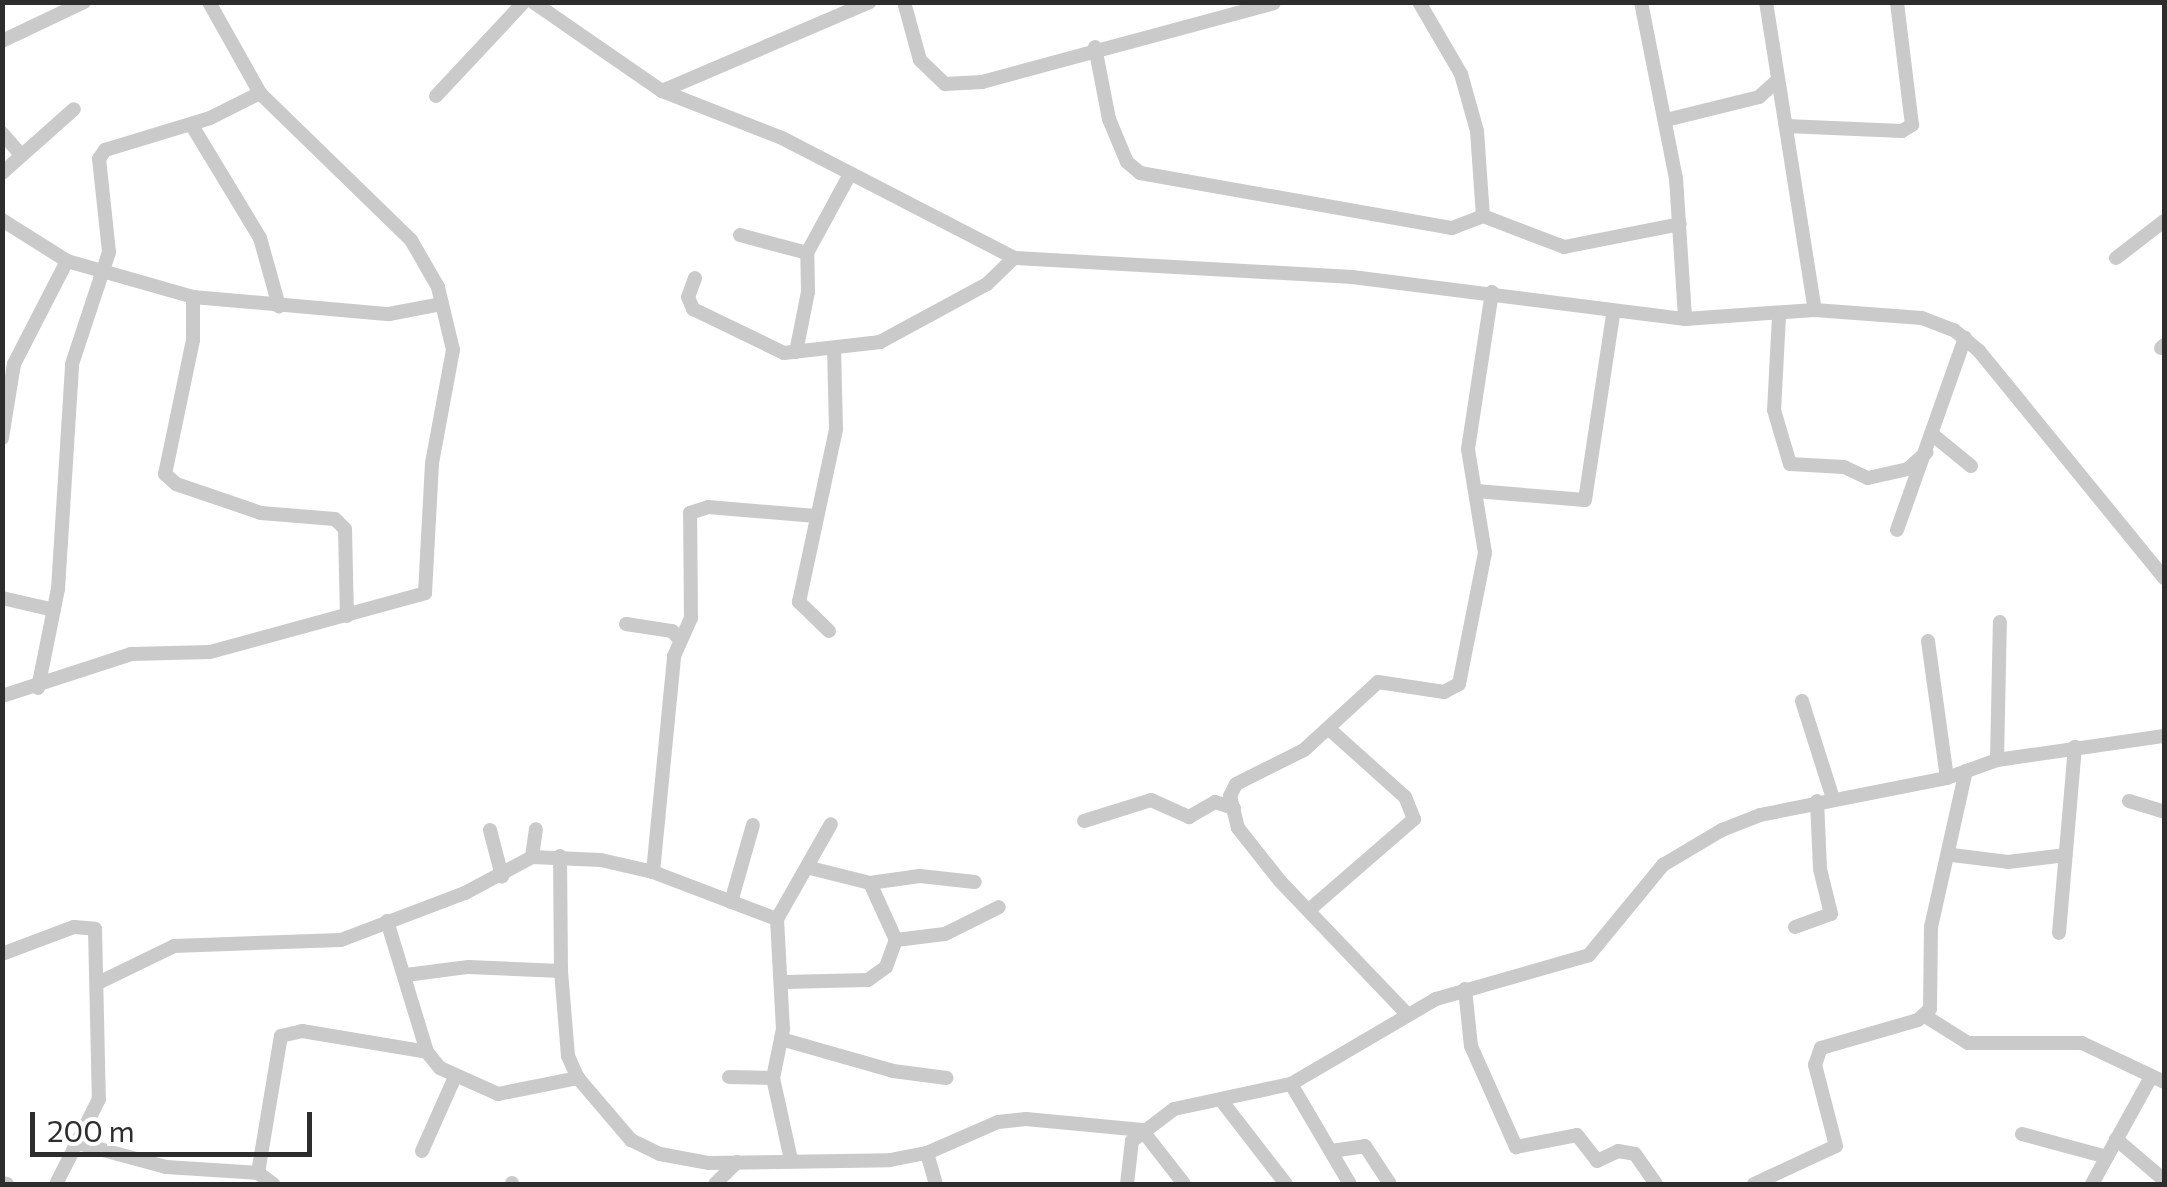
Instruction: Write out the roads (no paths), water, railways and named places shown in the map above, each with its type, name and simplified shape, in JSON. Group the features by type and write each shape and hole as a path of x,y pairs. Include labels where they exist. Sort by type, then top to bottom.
{"street":[{"path":"2,41 84,2"},
{"path":"2,696 38,688 130,654 210,652 425,593 432,462 453,350 442,304 411,240 260,93 209,2"},
{"path":"436,96 524,2"},
{"path":"533,2 662,91 782,138 1014,258 1492,292 1612,314 1685,319 1779,316 1816,310 1922,318 1966,338 2164,578"},
{"path":"662,91 870,2"},
{"path":"904,2 920,60 945,84 982,82 1096,47 1274,3"},
{"path":"1419,2 1461,74 1477,131 1483,216"},
{"path":"1642,2 1666,120 1680,224 1685,319"},
{"path":"1766,2 1816,310"},
{"path":"1786,126 1902,131 1912,125 1897,2"},
{"path":"1096,47 1109,120 1127,162 1140,174 1452,228 1483,216 1564,247 1680,224"},
{"path":"1760,97 1777,80"},
{"path":"38,688 54,610 72,364 104,273 111,227 101,153 191,124 260,93"},
{"path":"1666,120 1760,97 1782,102"},
{"path":"2,173 74,109"},
{"path":"191,124 260,238 279,306"},
{"path":"2,133 20,154"},
{"path":"796,352 808,292 807,253 850,174"},
{"path":"2,220 67,261 194,297 390,314 442,304"},
{"path":"2116,258 2164,221"},
{"path":"740,235 807,253"},
{"path":"695,278 688,296 693,309 758,346 796,352 880,342 988,284 1014,258"},
{"path":"2,438 14,364 67,261"},
{"path":"1408,1015 1238,828 1230,796 1236,784 1286,761 1378,682 1444,692 1459,684 1485,553 1468,449 1492,292"},
{"path":"194,297 193,340 168,480 261,513 335,519 345,528 348,616"},
{"path":"1476,492 1586,500 1612,314"},
{"path":"1779,316 1774,410 1790,464 1844,468 1868,478 1908,469 1927,452"},
{"path":"1897,530 1966,338"},
{"path":"830,631 799,602 840,396 834,348"},
{"path":"1933,435 1971,466"},
{"path":"653,872 670,683 680,640 692,618 690,513 708,507 816,516"},
{"path":"2,598 54,610"},
{"path":"1996,760 2000,622"},
{"path":"626,624 672,631 680,640"},
{"path":"1928,640 1947,778"},
{"path":"1795,927 1831,914 1820,869 1825,800 1802,701"},
{"path":"1309,910 1414,820 1405,797 1328,728"},
{"path":"1127,1184 1132,1141 1174,1109 1292,1084 1408,1015 1465,989 1589,955 1663,864 1748,820 1825,800 1947,778 1996,760 2164,736"},
{"path":"2058,932 2075,747"},
{"path":"1925,1016 1934,900 1952,855 1953,810 1966,771"},
{"path":"1084,821 1151,800 1189,817 1215,802 1234,808"},
{"path":"2128,801 2164,812"},
{"path":"791,1160 774,1078 784,982 777,919 810,868 831,824"},
{"path":"731,902 752,825"},
{"path":"532,857 536,829"},
{"path":"490,830 502,876"},
{"path":"1952,855 2008,862 2066,855"},
{"path":"560,856 561,972 568,1056 578,1078 631,1140 660,1154 737,1162 927,1154 998,1122 1142,1130 1184,1184"},
{"path":"100,982 174,946 272,939 320,944 502,876 532,857 560,856 653,872 731,902 767,910 777,919"},
{"path":"810,868 870,883 920,876 976,882"},
{"path":"784,982 868,980 886,967 896,940 870,883"},
{"path":"896,940 945,934 999,908"},
{"path":"386,921 427,1052"},
{"path":"2,954 74,927 95,929 100,982 99,1099 82,1144 56,1184"},
{"path":"406,976 468,967 561,972"},
{"path":"1465,989 1471,1046 1516,1147 1577,1135 1597,1161 1618,1151 1636,1154 1656,1184"},
{"path":"1754,1184 1836,1146 1815,1064 1821,1048 1925,1016 1968,1043 2082,1043 2158,1080 2116,1139 2092,1184"},
{"path":"258,1172 281,1036 302,1031 427,1052 455,1077 498,1094 578,1078"},
{"path":"781,1039 892,1071 947,1078"},
{"path":"728,1076 774,1078"},
{"path":"422,1150 455,1077"},
{"path":"1292,1084 1350,1184"},
{"path":"1220,1100 1286,1184"},
{"path":"2022,1134 2106,1157"},
{"path":"2116,1139 2164,1180"},
{"path":"82,1144 166,1167 258,1172 272,1184"},
{"path":"1331,1151 1365,1146 1390,1184"},
{"path":"927,1154 936,1184"},
{"path":"715,1184 737,1162"}]}
